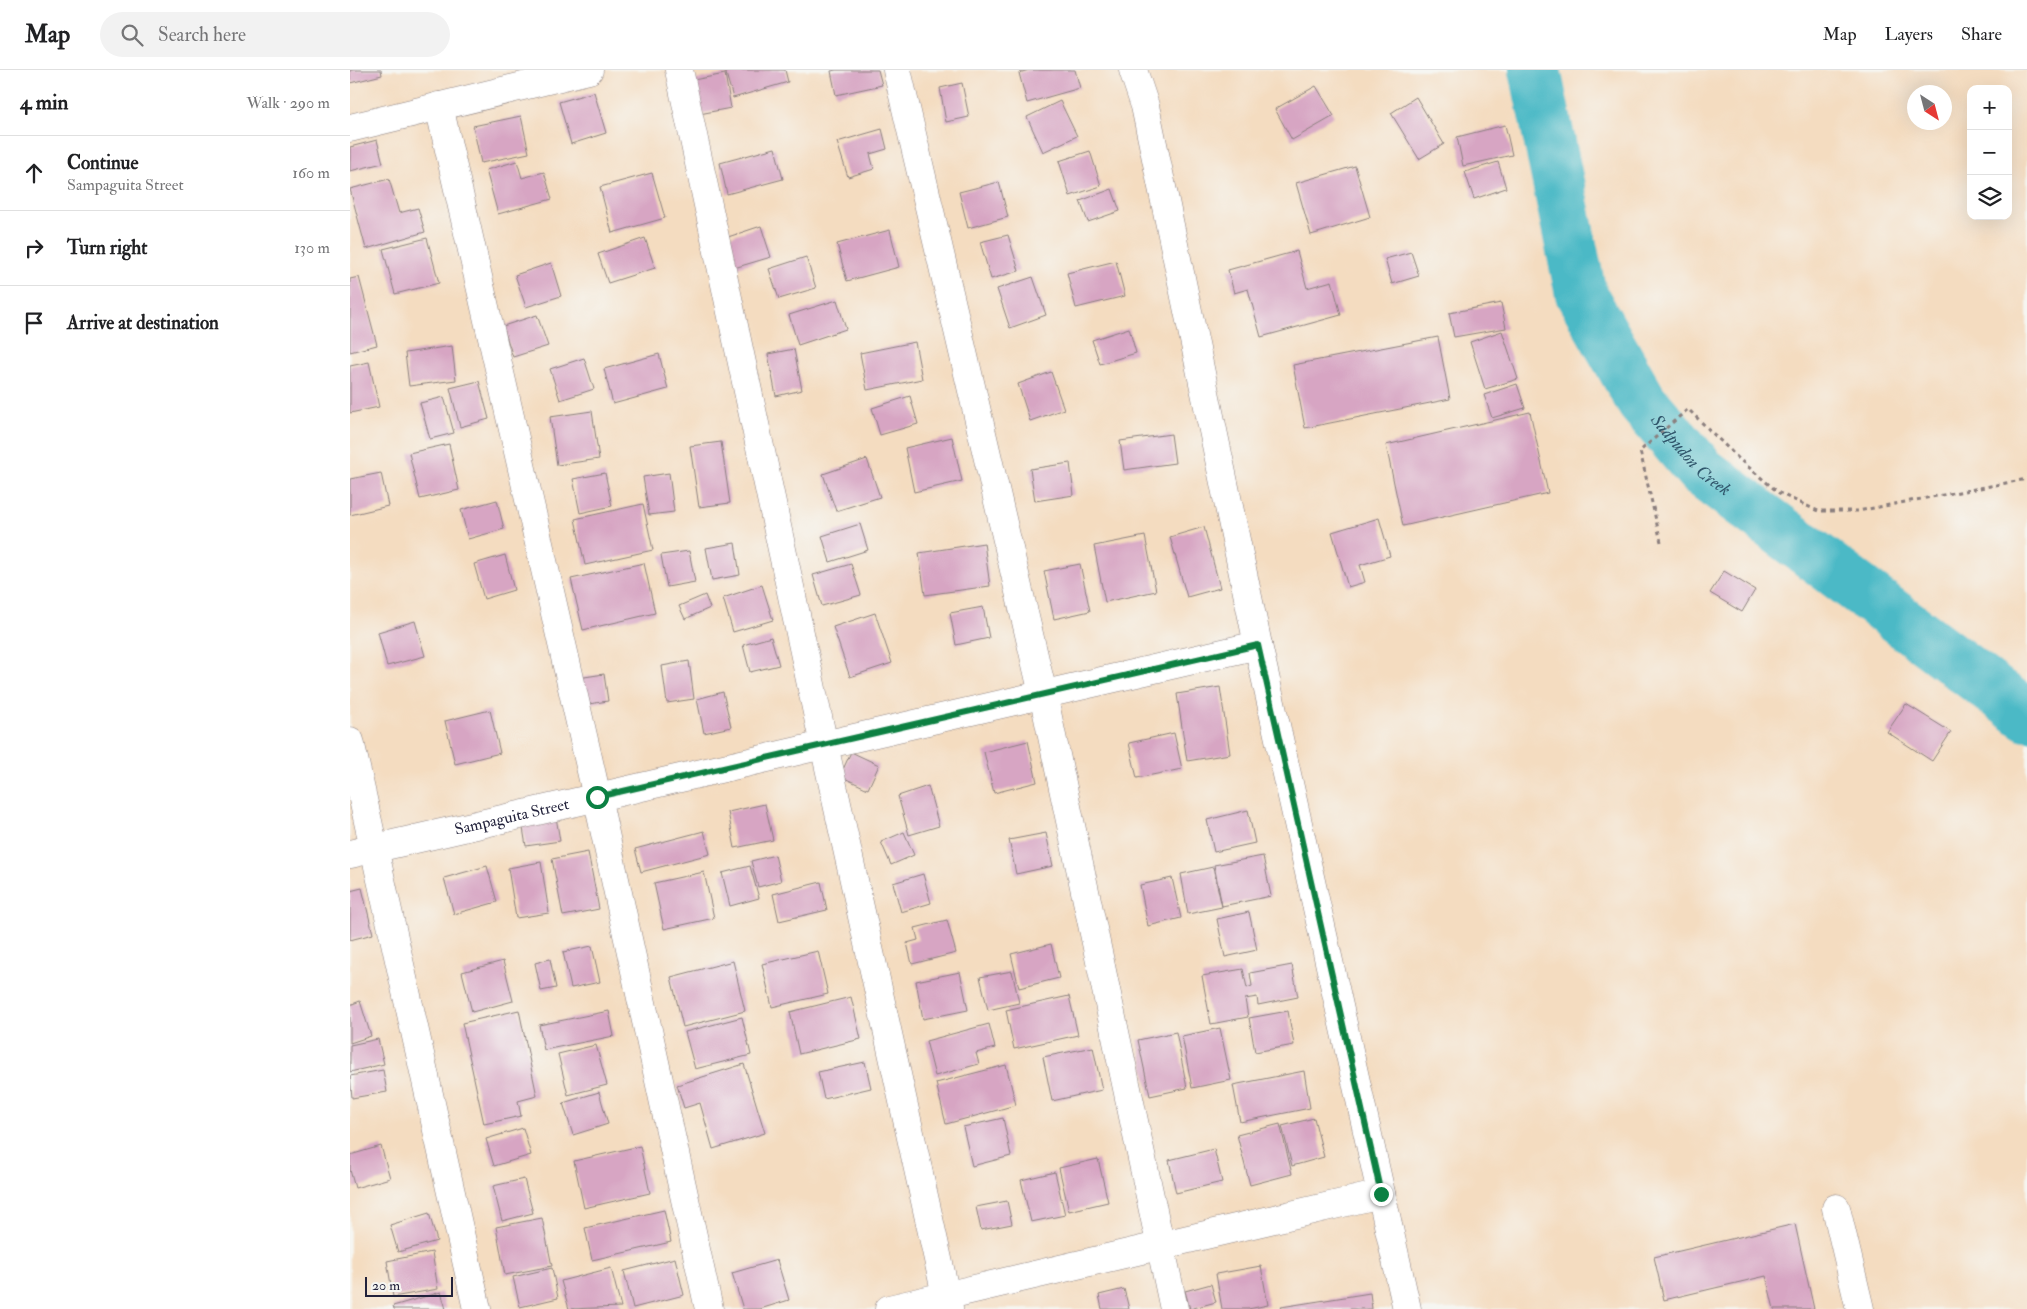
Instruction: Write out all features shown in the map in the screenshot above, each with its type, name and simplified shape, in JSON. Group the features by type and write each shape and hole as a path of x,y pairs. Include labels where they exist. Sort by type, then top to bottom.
{"street":[{"path":"350,128 589,70"},
{"path":"679,70 824,745 947,1302"},
{"path":"897,70 1043,694 1174,1309"},
{"path":"1133,70 1145,106 1258,645 1407,1309"},
{"path":"439,106 597,797 709,1309"},
{"name":"Sampaguita Street","path":"362,851 1258,645"},
{"path":"350,740 362,851 477,1309"},
{"path":"888,1309 947,1302 1160,1246 1381,1194"},
{"path":"1836,1208 1860,1309"}],"path":[{"path":"1661,542 1640,452 1688,409 1779,493 1818,511 1858,511 2027,479"}],"building":[{"path":"350,70 381,70 382,75 350,83"},
{"path":"725,70 785,70 788,82 733,98"},
{"path":"878,70 882,85 836,95 831,71"},
{"path":"1029,70 1075,70 1080,88 1027,103 1019,73"},
{"path":"725,74 731,108 694,115 688,81"},
{"path":"962,83 969,117 946,122 940,88"},
{"path":"1316,86 1334,116 1292,140 1275,109"},
{"path":"594,92 606,133 571,144 559,102"},
{"path":"1416,97 1444,144 1419,159 1391,113"},
{"path":"1060,101 1077,136 1043,152 1027,117"},
{"path":"521,116 529,153 481,163 473,126"},
{"path":"1505,125 1512,155 1463,166 1457,137"},
{"path":"882,129 887,149 870,154 874,169 848,177 837,142"},
{"path":"377,140 383,163 350,171 350,147"},
{"path":"775,148 783,179 727,194 720,163"},
{"path":"1090,151 1101,186 1070,196 1059,161"},
{"path":"517,161 522,178 544,172 552,199 498,214 486,170"},
{"path":"1498,162 1506,188 1474,199 1465,172"},
{"path":"1355,166 1370,217 1311,235 1296,183"},
{"path":"652,173 665,218 612,233 600,187"},
{"path":"389,179 399,213 418,208 425,232 366,249 350,189"},
{"path":"999,182 1008,217 968,228 959,192"},
{"path":"1112,189 1120,211 1088,222 1080,201"},
{"path":"761,226 771,257 734,268 725,238"},
{"path":"890,230 899,267 847,281 837,244"},
{"path":"1008,235 1019,271 991,279 980,242"},
{"path":"427,238 439,283 395,294 383,249"},
{"path":"645,238 655,268 608,283 598,254"},
{"path":"1297,251 1307,288 1332,281 1341,315 1261,337 1248,289 1234,293 1228,270"},
{"path":"1411,252 1419,276 1392,284 1385,259"},
{"path":"806,257 816,288 779,299 769,269"},
{"path":"1116,261 1125,296 1076,308 1067,273"},
{"path":"551,263 561,296 526,307 515,275"},
{"path":"359,277 377,345 350,352 350,279"},
{"path":"1033,277 1046,315 1010,328 997,289"},
{"path":"837,300 846,329 798,345 789,315"},
{"path":"1501,303 1506,328 1454,337 1449,313"},
{"path":"537,315 548,346 513,357 503,326"},
{"path":"1129,328 1136,353 1100,364 1092,340"},
{"path":"1502,331 1518,379 1485,389 1470,342"},
{"path":"1438,337 1450,399 1305,428 1293,365"},
{"path":"915,342 922,379 867,390 860,353"},
{"path":"452,346 456,380 409,386 405,353"},
{"path":"794,349 802,390 776,396 768,354"},
{"path":"659,354 668,389 613,404 604,369"},
{"path":"584,358 594,389 560,400 550,369"},
{"path":"369,362 379,407 350,413 350,366"},
{"path":"1051,372 1064,409 1030,421 1018,384"},
{"path":"479,381 489,419 460,427 450,388"},
{"path":"1517,384 1525,408 1492,418 1484,395"},
{"path":"910,396 918,424 880,435 872,408"},
{"path":"444,397 454,433 430,439 420,403"},
{"path":"592,411 599,459 557,465 550,417"},
{"path":"1530,412 1548,493 1403,526 1386,445"},
{"path":"1171,434 1175,463 1124,470 1120,441"},
{"path":"952,437 962,481 914,492 905,448"},
{"path":"721,442 730,503 699,507 690,446"},
{"path":"449,444 459,490 420,499 409,453"},
{"path":"867,459 880,497 836,511 823,474"},
{"path":"1070,463 1074,495 1035,501 1030,469"},
{"path":"381,473 388,506 350,515 350,479"},
{"path":"605,473 612,506 580,513 573,479"},
{"path":"669,473 674,512 649,515 643,477"},
{"path":"497,500 504,529 468,539 461,510"},
{"path":"643,504 653,550 585,565 575,519"},
{"path":"1379,518 1390,556 1360,565 1365,582 1348,587 1332,532"},
{"path":"860,524 868,550 830,562 822,536"},
{"path":"1204,527 1220,588 1187,597 1170,537"},
{"path":"1145,536 1156,591 1105,602 1094,546"},
{"path":"735,543 740,575 712,580 706,548"},
{"path":"984,543 990,586 925,595 919,553"},
{"path":"689,551 695,582 667,587 661,555"},
{"path":"505,555 514,590 484,599 474,564"},
{"path":"644,563 655,613 583,630 571,579"},
{"path":"851,564 861,595 822,606 813,575"},
{"path":"1080,564 1090,611 1054,619 1044,571"},
{"path":"1724,571 1755,590 1742,612 1710,593"},
{"path":"762,585 773,620 733,632 723,598"},
{"path":"705,595 710,608 685,619 679,606"},
{"path":"983,607 989,638 956,645 950,613"},
{"path":"875,613 892,663 850,677 833,627"},
{"path":"415,621 425,656 387,666 378,632"},
{"path":"771,637 779,665 750,672 743,645"},
{"path":"689,661 694,699 667,703 662,666"},
{"path":"604,674 608,701 582,705 578,678"},
{"path":"1220,687 1230,754 1187,761 1177,694"},
{"path":"723,692 731,727 704,733 697,699"},
{"path":"1906,704 1951,732 1932,761 1887,732"},
{"path":"490,710 500,753 455,764 445,721"},
{"path":"1174,733 1182,769 1137,778 1129,743"},
{"path":"1028,741 1037,782 994,793 984,752"},
{"path":"851,752 879,765 868,789 840,776"},
{"path":"928,786 939,826 909,835 898,796"},
{"path":"765,804 773,840 735,848 728,812"},
{"path":"1248,810 1255,843 1214,852 1207,820"},
{"path":"556,817 560,841 526,846 522,822"},
{"path":"704,831 710,854 641,872 635,849"},
{"path":"904,832 914,855 891,865 881,842"},
{"path":"1046,833 1053,866 1016,874 1009,840"},
{"path":"588,852 599,909 563,916 552,859"},
{"path":"775,855 781,881 758,887 751,861"},
{"path":"1263,856 1271,896 1222,906 1214,865"},
{"path":"541,862 549,913 516,918 508,868"},
{"path":"487,866 497,902 454,914 444,878"},
{"path":"750,866 759,898 730,906 722,873"},
{"path":"1213,867 1222,907 1188,914 1181,874"},
{"path":"704,872 714,918 664,929 654,883"},
{"path":"923,874 931,903 901,912 893,883"},
{"path":"1172,878 1181,918 1148,926 1140,885"},
{"path":"821,882 827,910 779,921 773,894"},
{"path":"362,888 373,934 350,940 350,891"},
{"path":"1249,912 1257,950 1225,957 1217,919"},
{"path":"947,920 956,953 912,964 907,943 918,940 915,928"},
{"path":"1051,944 1059,978 1019,988 1011,954"},
{"path":"592,946 600,982 571,988 563,952"},
{"path":"818,951 828,994 772,1007 762,964"},
{"path":"550,959 556,988 541,991 535,963"},
{"path":"503,961 513,1001 472,1012 462,972"},
{"path":"733,961 745,1011 683,1027 671,977"},
{"path":"1292,965 1298,997 1258,1005 1257,997 1245,999 1248,1017 1211,1024 1202,976 1243,969 1247,988 1252,986 1250,973"},
{"path":"1012,971 1019,1003 988,1010 980,977"},
{"path":"960,972 968,1010 923,1019 916,981"},
{"path":"1069,996 1078,1035 1014,1049 1006,1010"},
{"path":"851,997 861,1039 799,1054 790,1012"},
{"path":"360,1001 371,1036 350,1043 350,1005"},
{"path":"519,1010 537,1096 518,1101 521,1116 484,1124 462,1023"},
{"path":"609,1011 614,1036 544,1050 539,1025"},
{"path":"1288,1011 1294,1045 1255,1052 1249,1018"},
{"path":"742,1017 751,1055 695,1069 685,1032"},
{"path":"989,1024 995,1048 976,1053 979,1064 935,1076 926,1041"},
{"path":"1220,1028 1231,1080 1192,1088 1182,1036"},
{"path":"1176,1032 1187,1088 1150,1096 1138,1040"},
{"path":"378,1039 384,1064 350,1072 350,1045"},
{"path":"596,1045 607,1085 568,1095 558,1054"},
{"path":"1093,1047 1102,1090 1052,1101 1043,1057"},
{"path":"865,1062 871,1088 824,1099 818,1072"},
{"path":"744,1064 765,1133 713,1149 700,1103 684,1108 677,1085"},
{"path":"1006,1065 1016,1105 946,1124 936,1083"},
{"path":"383,1070 387,1092 352,1098 350,1076"},
{"path":"1304,1071 1310,1108 1240,1122 1233,1085"},
{"path":"599,1092 608,1124 573,1135 563,1103"},
{"path":"1003,1118 1011,1156 972,1166 963,1127"},
{"path":"1314,1118 1324,1157 1292,1166 1282,1126"},
{"path":"1280,1124 1292,1174 1250,1185 1237,1135"},
{"path":"523,1128 531,1155 494,1166 486,1139"},
{"path":"381,1146 390,1178 355,1188 350,1170 350,1155"},
{"path":"640,1146 650,1193 584,1208 574,1161"},
{"path":"1214,1149 1222,1182 1176,1193 1169,1160"},
{"path":"1098,1159 1108,1202 1069,1211 1059,1168"},
{"path":"1055,1172 1065,1215 1031,1222 1021,1180"},
{"path":"524,1179 533,1213 502,1221 493,1186"},
{"path":"1007,1201 1012,1224 981,1230 976,1207"},
{"path":"664,1210 671,1242 592,1260 585,1228"},
{"path":"429,1213 437,1241 398,1252 390,1225"},
{"path":"542,1218 552,1266 505,1275 496,1227"},
{"path":"1795,1224 1814,1309 1774,1309 1766,1276 1664,1300 1654,1257"},
{"path":"432,1252 438,1289 393,1297 387,1261"},
{"path":"675,1258 684,1295 633,1308 624,1271"},
{"path":"777,1260 789,1300 760,1309 743,1309 732,1273"},
{"path":"1261,1266 1268,1305 1248,1309 1222,1309 1216,1274"},
{"path":"552,1268 558,1298 520,1307 513,1277"},
{"path":"611,1268 621,1307 569,1309 561,1281"},
{"path":"1211,1284 1216,1302 1190,1309 1185,1291"},
{"path":"1124,1289 1129,1309 1102,1309 1099,1295"},
{"path":"441,1292 446,1309 394,1309 393,1306"},
{"path":"1370,1293 1372,1309 1282,1309 1281,1307"}],"waterway":[{"name":"Sadpudon Creek","path":"1535,70 1581,294 1642,402 1701,471 2027,715"}],"route":[{"path":"597,797 1258,645 1381,1194"}]}
